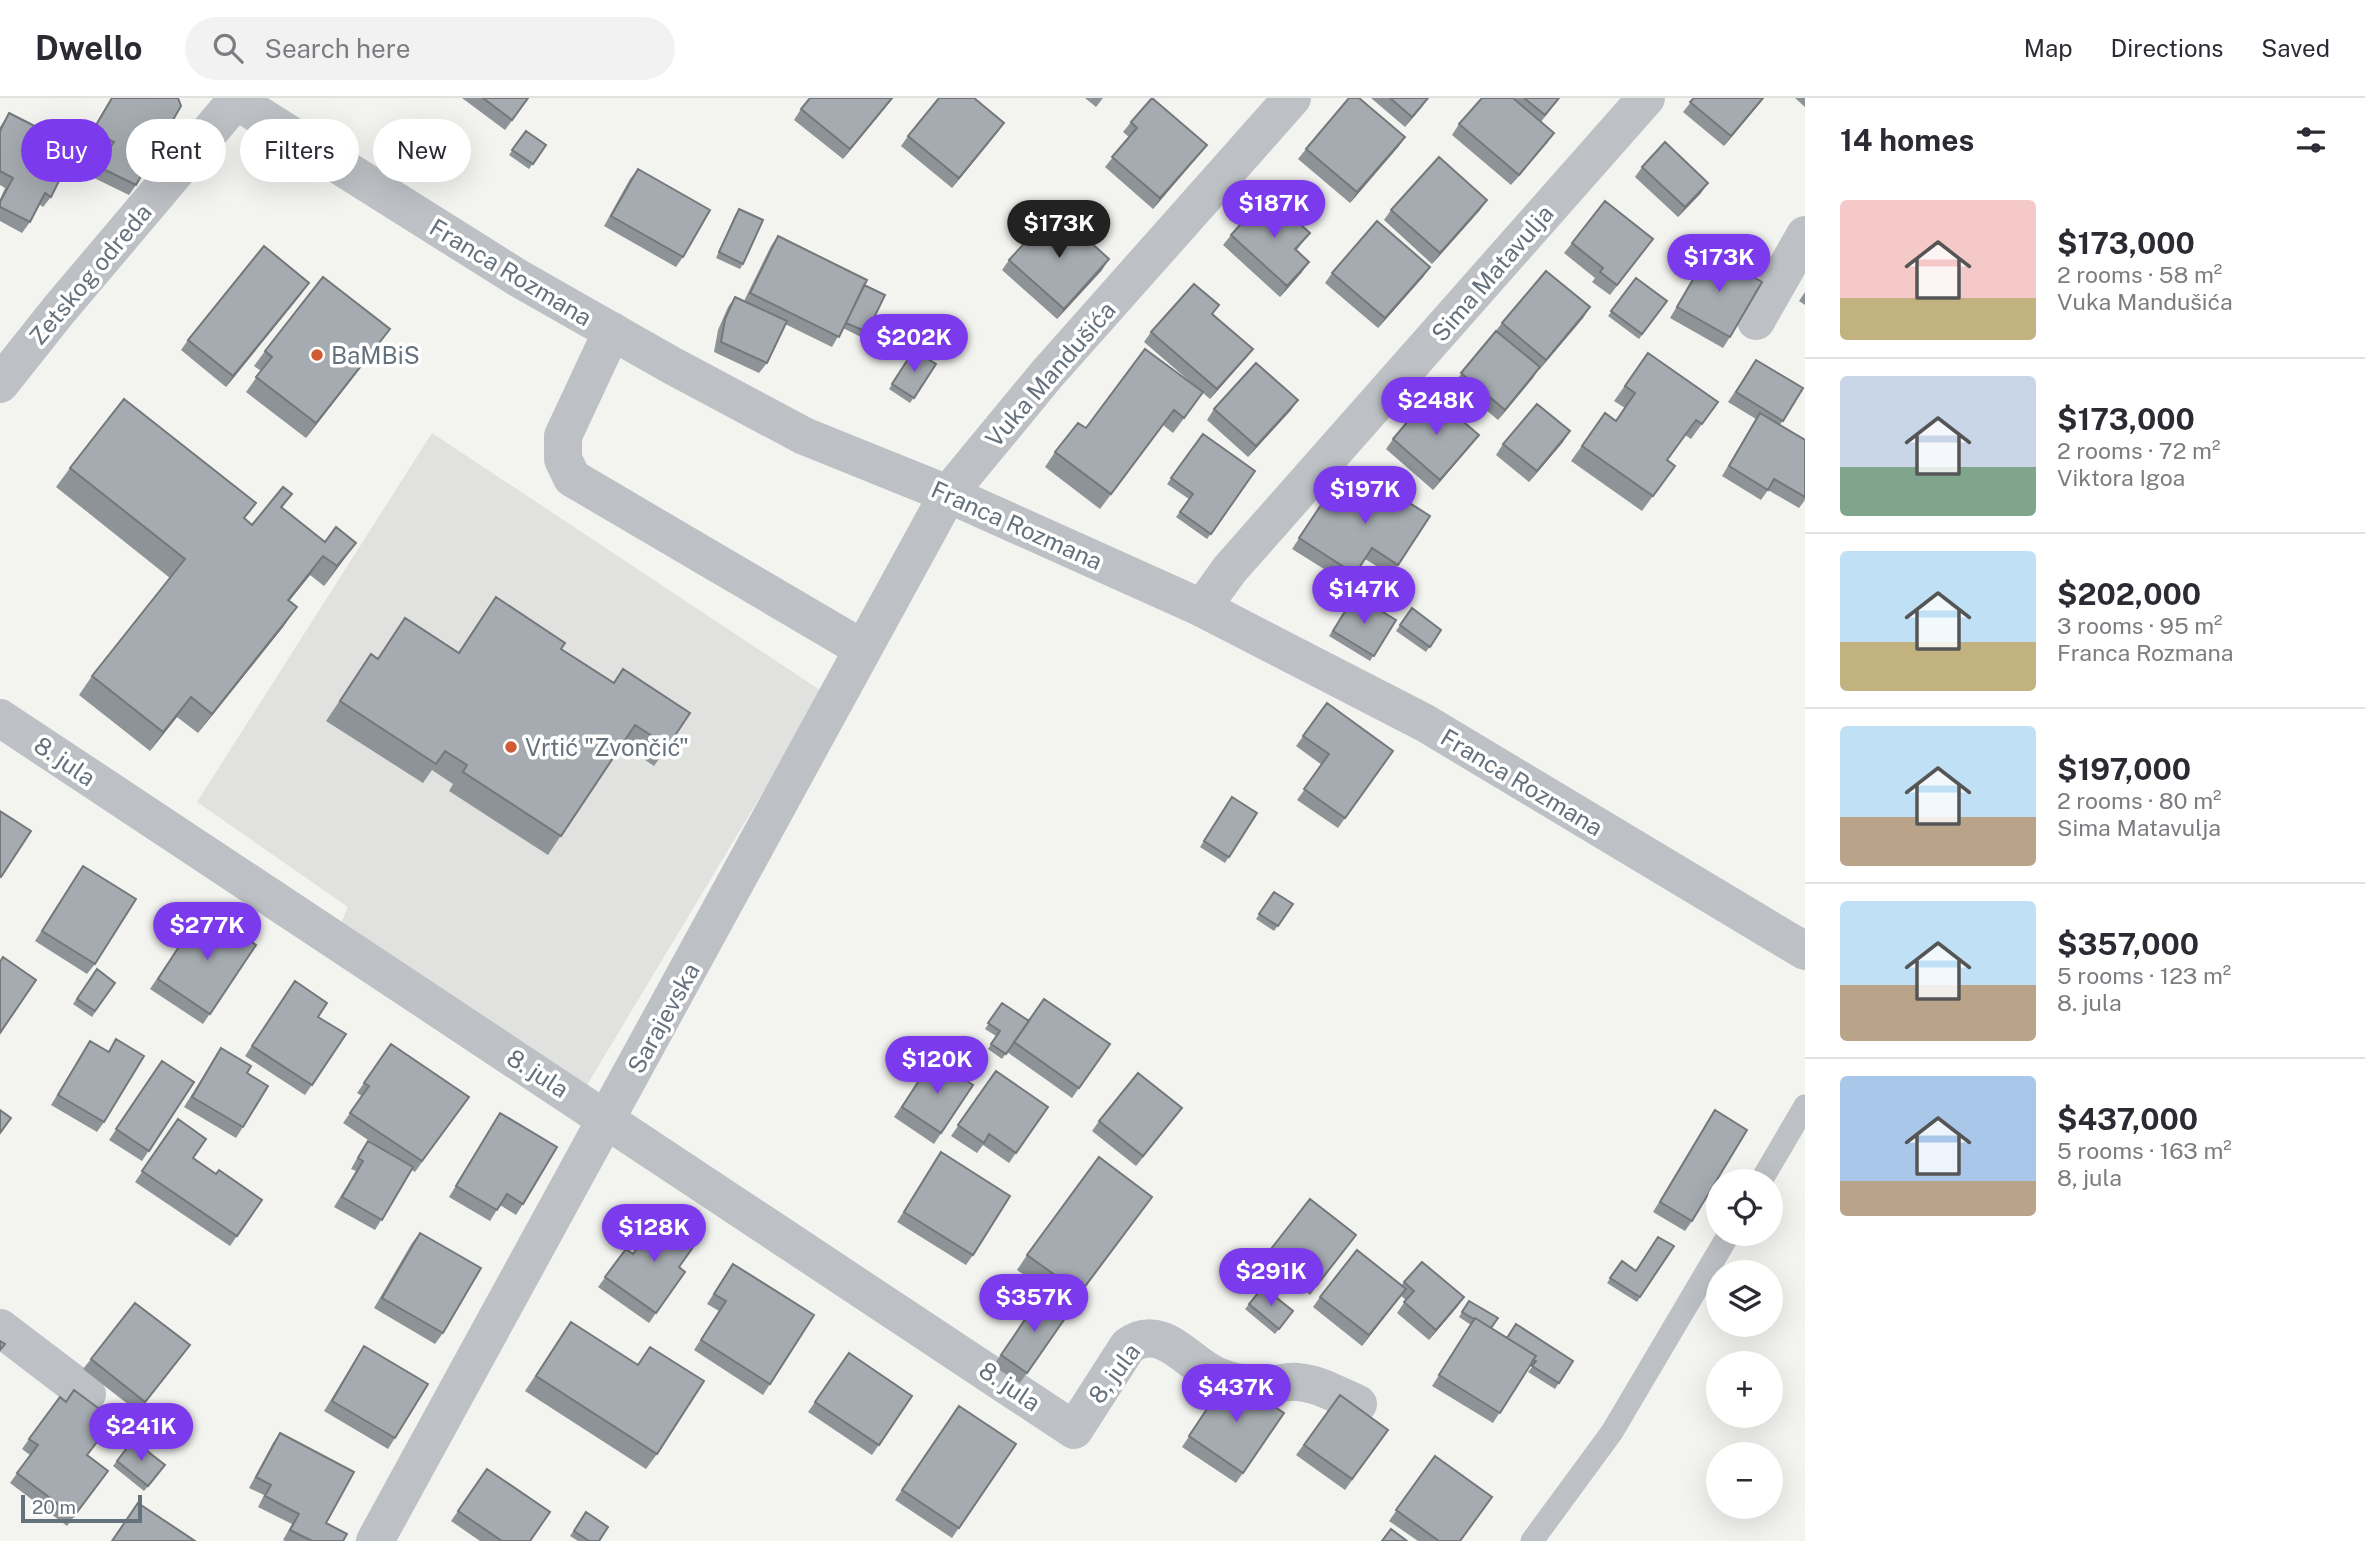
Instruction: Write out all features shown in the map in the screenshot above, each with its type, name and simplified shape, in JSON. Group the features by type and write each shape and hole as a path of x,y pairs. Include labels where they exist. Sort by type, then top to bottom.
{"street":[{"name":"Vuka Mandušića","path":"948,494 1047,374 1292,98"},
{"name":"Sima Matavulja","path":"1202,608 1230,569 1646,98"},
{"name":"Franca Rozmana","path":"235,99 507,271 804,436 948,494 1202,608 1425,723 1805,951"},
{"name":"Zetskog odreda","path":"0,384 235,99"},
{"path":"1756,321 1805,235"},
{"path":"611,331 563,436 563,459 572,478 863,649"},
{"name":"Sarajevska","path":"374,1541 948,494"},
{"name":"8. jula","path":"0,718 1074,1430"},
{"path":"0,1328 88,1394"},
{"name":"8, jula","path":"1074,1430 1128,1346 1140,1337 1154,1337 1178,1349 1216,1376 1246,1385 1295,1381 1311,1384 1358,1404"}],"lane":[{"path":"1767,1169 1805,1106"},
{"path":"1539,1539 1612,1433 1722,1246"}],"shaded area":[{"name":"Vrtić \"Zvončić\"","path":"432,433 823,692 578,1100 334,939 348,907 197,802"}],"building":[{"path":"112,98 178,98 181,106 174,119 126,119 126,180 112,173 112,119 100,119"},
{"path":"483,98 528,98 512,120"},
{"path":"810,98 892,98 850,149 801,109"},
{"path":"939,98 974,98 1004,123 959,178 908,136"},
{"path":"1152,98 1207,145 1160,198 1112,157 1137,128 1131,122"},
{"path":"1349,98 1359,98 1405,137 1357,192 1306,149"},
{"path":"1390,98 1428,98 1412,117"},
{"path":"1482,98 1513,98 1554,133 1519,175 1459,124"},
{"path":"1524,98 1559,98 1545,115"},
{"path":"1694,98 1763,98 1731,136 1690,102"},
{"path":"9,113 21,119 21,182 58,182 51,197 45,193 30,222 0,207 13,178 0,171 0,131"},
{"path":"526,131 546,145 533,164 512,150"},
{"path":"1665,142 1708,183 1685,207 1642,167"},
{"path":"1439,157 1487,200 1440,253 1391,210"},
{"path":"638,169 710,210 683,257 611,216"},
{"path":"1267,195 1310,233 1295,249 1309,262 1287,286 1231,235"},
{"path":"1605,201 1653,239 1617,285 1600,272 1603,268 1572,243"},
{"path":"739,209 763,220 743,264 719,252"},
{"path":"1055,210 1109,259 1064,309 1009,260"},
{"path":"1377,221 1430,267 1385,318 1332,273"},
{"path":"778,236 867,280 839,337 750,293"},
{"path":"264,246 309,283 233,376 188,340"},
{"path":"1709,252 1762,282 1730,337 1677,307"},
{"path":"1546,271 1590,307 1546,360 1502,323"},
{"name":"BaMBiS","path":"323,277 390,329 316,423 256,377 272,357 265,351"},
{"path":"1636,278 1667,301 1642,334 1611,311"},
{"path":"1194,284 1219,305 1212,314 1253,349 1217,389 1151,332"},
{"path":"864,285 885,295 867,332 846,323"},
{"path":"735,297 787,321 767,363 721,342 725,319"},
{"path":"1496,331 1540,367 1505,410 1461,373"},
{"path":"1145,349 1203,392 1184,418 1174,410 1111,494 1055,452 1078,423 1086,428"},
{"path":"914,350 936,364 914,398 892,384"},
{"path":"1648,353 1718,402 1702,424 1696,420 1667,460 1675,466 1653,496 1582,446 1605,413 1616,421 1635,393 1625,386"},
{"path":"1756,360 1803,388 1783,421 1736,392"},
{"path":"1256,363 1298,400 1256,446 1214,409"},
{"path":"1431,394 1479,435 1440,480 1393,439"},
{"path":"124,399 256,503 244,518 252,525 283,487 292,494 281,507 325,542 336,527 356,543 337,566 323,556 288,600 297,607 212,714 191,697 163,732 92,676 185,559 70,468"},
{"path":"1537,404 1570,431 1537,471 1503,444"},
{"path":"1760,413 1805,440 1805,497 1774,479 1768,490 1729,466"},
{"path":"1203,434 1255,471 1211,534 1180,512 1193,494 1171,478"},
{"path":"1366,475 1430,516 1398,565 1372,548 1355,574 1299,538 1331,490 1349,502"},
{"path":"1355,595 1396,620 1374,656 1333,631"},
{"path":"496,597 565,643 561,649 614,683 623,669 690,713 668,746 635,725 561,836 463,772 467,765 445,751 436,764 340,701 371,654 378,659 405,618 459,653"},
{"path":"1412,608 1441,630 1430,647 1400,625"},
{"path":"1327,703 1393,751 1345,818 1304,789 1329,754 1303,736"},
{"path":"1232,797 1257,813 1229,857 1204,841"},
{"path":"0,811 31,831 1,877 0,876"},
{"path":"83,866 136,899 95,964 42,931"},
{"path":"1274,892 1293,904 1278,926 1259,914"},
{"path":"203,910 256,945 210,1014 158,979"},
{"path":"3,957 36,980 0,1033 0,962"},
{"path":"97,969 115,983 95,1011 77,999"},
{"path":"295,981 327,1003 318,1017 346,1034 312,1085 252,1046"},
{"path":"1044,999 1110,1044 1079,1088 1014,1042"},
{"path":"1002,1003 1029,1021 1006,1054 991,1044 1000,1031 988,1023"},
{"path":"116,1039 144,1056 104,1122 58,1095 90,1041 109,1052"},
{"path":"391,1044 469,1097 422,1161 350,1113 369,1086 364,1083"},
{"path":"221,1048 251,1066 247,1073 268,1086 243,1127 192,1097"},
{"path":"933,1059 973,1085 941,1133 902,1107"},
{"path":"162,1061 194,1082 149,1151 116,1129"},
{"path":"996,1071 1048,1107 1016,1153 989,1134 984,1143 958,1125"},
{"path":"1138,1073 1182,1108 1143,1156 1099,1121"},
{"path":"0,1110 11,1118 0,1133"},
{"path":"1715,1110 1747,1130 1723,1169 1706,1169 1706,1198 1692,1221 1660,1202"},
{"path":"500,1113 557,1147 523,1204 507,1194 497,1210 456,1186"},
{"path":"178,1119 206,1139 193,1158 216,1174 219,1170 262,1200 237,1236 142,1171"},
{"path":"368,1141 413,1167 382,1220 342,1197 363,1161 358,1158"},
{"path":"941,1152 1010,1196 973,1255 904,1212"},
{"path":"1099,1157 1152,1197 1080,1293 1027,1255"},
{"path":"1310,1199 1356,1235 1317,1285 1271,1249"},
{"path":"661,1214 698,1240 679,1267 685,1272 656,1313 605,1277 626,1249 633,1254"},
{"path":"420,1233 481,1268 443,1333 382,1298"},
{"path":"1658,1237 1674,1246 1640,1297 1610,1278 1622,1261 1636,1271"},
{"path":"1357,1250 1406,1289 1369,1335 1320,1297"},
{"path":"1422,1262 1464,1297 1436,1330 1404,1302 1414,1291 1404,1282"},
{"path":"733,1264 814,1315 770,1384 701,1340 726,1301 714,1294"},
{"path":"1263,1287 1293,1311 1279,1329 1249,1304"},
{"path":"1041,1296 1068,1314 1027,1373 1001,1355"},
{"path":"1469,1301 1498,1318 1491,1328 1462,1312"},
{"path":"135,1303 190,1345 145,1402 91,1359"},
{"path":"1475,1318 1536,1356 1500,1413 1439,1375"},
{"path":"571,1322 638,1365 650,1347 704,1381 657,1454 536,1376"},
{"path":"1516,1324 1573,1361 1559,1383 1532,1366 1536,1356 1507,1338"},
{"path":"364,1346 428,1384 395,1438 332,1401"},
{"path":"849,1353 912,1396 879,1445 815,1402"},
{"path":"1229,1376 1284,1413 1243,1473 1189,1436"},
{"path":"74,1390 114,1420 87,1455 108,1471 74,1516 17,1473 38,1445 29,1439 60,1397 66,1402"},
{"path":"1340,1395 1388,1430 1352,1479 1304,1445"},
{"path":"959,1406 1016,1444 959,1528 902,1490"},
{"path":"280,1433 354,1472 326,1523 347,1534 343,1541 312,1541 290,1530 299,1514 265,1496 271,1485 256,1477"},
{"path":"133,1440 165,1465 148,1486 117,1461"},
{"path":"1435,1456 1492,1497 1460,1541 1439,1541 1396,1510"},
{"path":"487,1469 550,1512 530,1541 502,1541 458,1511"},
{"path":"138,1503 195,1541 112,1541"},
{"path":"586,1512 608,1527 599,1541 589,1541 574,1531"},
{"path":"1391,1529 1407,1541 1382,1541"}],"place":[{"name":"BaMBiS","path":"317,355"},
{"name":"Vrtić \"Zvončić\"","path":"511,747"}]}
